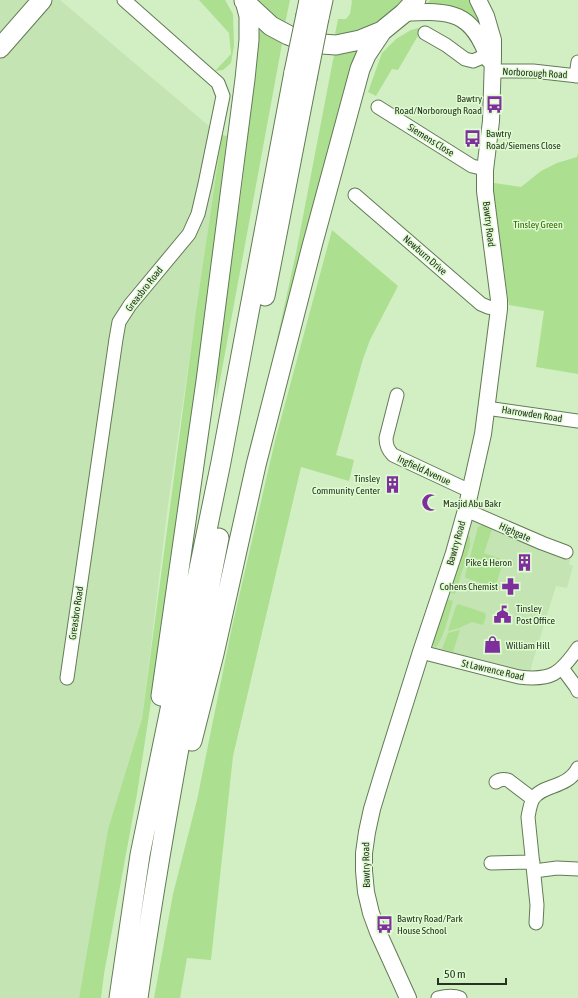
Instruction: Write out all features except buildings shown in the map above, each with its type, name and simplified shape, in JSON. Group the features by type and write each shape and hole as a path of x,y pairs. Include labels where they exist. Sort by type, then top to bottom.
{"highway":[{"path":"0,32 28,0"},
{"path":"0,48 42,0"},
{"path":"244,1 271,26 308,43 336,46 360,40 382,31"},
{"path":"144,837 150,774 206,381 245,79 249,40 249,16 244,1"},
{"path":"157,880 214,654 256,465 312,246 360,69 366,55 382,31 410,7"},
{"path":"138,998 183,723 314,8"},
{"path":"118,998 140,855 301,76"}],"main road":[{"name":"Bawtry Road","path":"408,998 371,913 366,892 364,853 366,832 372,809 421,652 454,553 466,510 483,434 499,300 485,191 485,168 491,121 493,40 486,16 478,0"},
{"name":"Bawtry Road","path":"410,7 457,16 469,24 482,42 493,71"}],"street":[{"name":"Greasbro Road","path":"66,678 119,322 130,305 189,234 198,214 206,184 223,96 218,83 124,0"},
{"path":"425,33 446,45 465,59 473,61 487,55"},
{"path":"577,76 578,62"},
{"name":"Norborough Road","path":"493,71 533,71 577,76"},
{"name":"Siemens Close","path":"378,107 472,166 485,168"},
{"name":"Newburn Drive","path":"355,195 481,304 499,309"},
{"name":"Ingfield Avenue","path":"397,395 386,438 388,450 393,456 470,491"},
{"name":"Harrowden Road","path":"486,408 578,421"},
{"name":"Highgate","path":"466,510 566,552"},
{"name":"St Lawrence Road","path":"421,652 518,677 543,678 552,675 562,668 578,648"},
{"path":"562,668 578,691"},
{"path":"536,923 537,906 528,817 533,799 538,794 567,781 573,776 578,768"},
{"path":"496,782 503,779 508,780 533,799"},
{"path":"491,863 578,869"},
{"path":"438,998 448,996 460,998"}],"shaded area":[{"path":"0,0 60,0 209,126 222,135 167,512 142,720 108,829 79,998 0,998"},
{"path":"466,510 572,554 569,564 573,566 567,588 556,586 529,678 421,652"}],"green space":[{"path":"199,0 225,0 233,14 234,46 231,63 223,70 215,71 231,54 229,33"},
{"path":"256,0 290,0 285,24 269,13"},
{"path":"351,0 404,0 381,19 368,27 352,33 335,34 338,19 346,19 350,14"},
{"path":"430,0 473,0 478,9 481,28 474,18 465,12 444,4 427,4"},
{"path":"260,26 282,44 216,402 219,336 241,194"},
{"path":"423,27 398,70 392,69 376,96 368,92 382,53 396,39 411,30"},
{"path":"358,49 360,53 257,430 296,253 333,60 335,53"},
{"path":"222,135 227,136 191,438 137,794 104,974 101,998 79,998 108,829 142,719 196,311"},
{"name":"Tinsley Green","path":"578,153 578,374 536,367 544,311 509,305 494,201 494,183 521,187 541,171 557,163 577,157"},
{"path":"332,230 398,286 370,340 363,359 336,455 354,460 349,481 301,467 233,756 211,960 187,958 180,998 154,998 173,894 197,800 232,627 275,441"},
{"path":"483,525 492,529 484,553 501,559 499,565 502,566 496,584 492,587 466,578 465,576 478,527"},
{"path":"465,534 470,537 470,546 455,594 446,591"},
{"path":"443,598 453,601 444,633 435,648 432,641"},
{"path":"458,604 485,613 486,616 483,625 472,622 448,631"},
{"path":"460,630 453,652 442,649 448,633"}],"place":[{"name":"Bawtry Road/Norborough Road","path":"495,104"},
{"name":"Bawtry Road/Siemens Close","path":"473,139"},
{"name":"Tinsley Community Center","path":"393,484"},
{"name":"Masjid Abu Bakr","path":"430,503"},
{"name":"Pike & Heron","path":"525,562"},
{"name":"Cohens Chemist","path":"511,586"},
{"name":"Tinsley Post Office","path":"503,614"},
{"name":"William Hill","path":"493,645"},
{"name":"Bawtry Road/Park House School","path":"384,924"}]}
